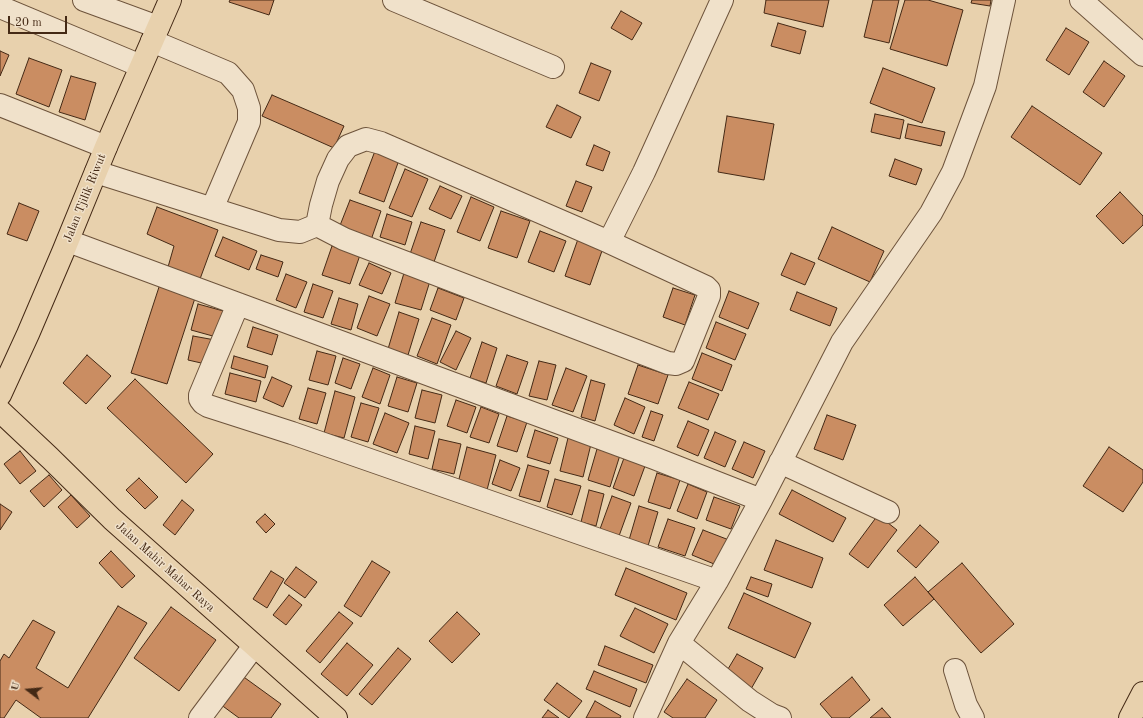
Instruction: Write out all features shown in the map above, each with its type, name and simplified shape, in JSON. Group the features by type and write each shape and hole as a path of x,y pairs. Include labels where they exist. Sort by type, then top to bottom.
{"main road":[{"name":"Jalan Tjilik Riwut","path":"0,395 31,328 106,147 170,0"},
{"name":"Jalan Mahir Mahar Raya","path":"0,411 112,520 336,718"},
{"path":"1130,718 1143,692"}],"street":[{"path":"84,0 155,34 228,73 243,90 249,108 249,122 212,209"},
{"path":"394,0 553,67"},
{"path":"609,242 644,172 722,0"},
{"path":"645,718 679,643 717,581 761,500 842,342 931,213 953,172 985,86 1004,0"},
{"path":"1081,0 1143,55"},
{"path":"0,7 142,66"},
{"path":"0,106 106,147"},
{"path":"96,172 279,230 300,232 317,225 344,239 668,363 676,364 683,361 709,296 709,290 706,287 609,242 381,142 366,139 348,146 338,159 328,180 317,225"},
{"path":"68,241 654,458 761,500"},
{"path":"238,304 200,395 200,399 208,406 292,433 717,581"},
{"path":"780,462 888,512"},
{"path":"679,643 750,701 772,715 780,718"},
{"path":"200,718 254,646"},
{"path":"955,670 966,705 973,718"}],"building":[{"path":"230,0 274,0 269,15 229,2"},
{"path":"766,0 829,0 823,27 764,13"},
{"path":"873,0 899,0 889,43 864,37"},
{"path":"905,0 928,0 963,10 947,66 890,49"},
{"path":"972,0 991,0 990,6 971,3"},
{"path":"621,11 642,23 632,40 611,28"},
{"path":"778,23 806,31 800,54 771,46"},
{"path":"1066,28 1089,42 1069,75 1046,60"},
{"path":"0,51 9,55 0,76"},
{"path":"29,58 62,70 49,107 16,94"},
{"path":"1104,61 1125,76 1104,107 1083,92"},
{"path":"591,63 611,71 599,101 579,93"},
{"path":"883,68 935,88 922,123 870,103"},
{"path":"71,76 96,83 85,120 59,112"},
{"path":"272,95 344,126 334,148 262,116"},
{"path":"557,105 581,117 571,138 546,127"},
{"path":"1032,106 1102,153 1080,185 1011,137"},
{"path":"875,114 904,120 900,139 871,132"},
{"path":"727,116 774,124 764,180 718,172"},
{"path":"908,124 945,132 941,146 905,138"},
{"path":"594,145 610,152 603,171 586,165"},
{"path":"375,151 399,160 384,202 359,193"},
{"path":"895,159 922,169 916,185 889,176"},
{"path":"405,169 428,179 412,217 389,208"},
{"path":"576,181 592,187 582,212 566,206"},
{"path":"440,186 462,196 451,219 429,209"},
{"path":"1120,192 1143,216 1143,225 1123,244 1096,216"},
{"path":"471,197 494,207 480,241 457,232"},
{"path":"350,200 381,211 371,240 339,228"},
{"path":"19,203 39,211 27,241 7,234"},
{"path":"157,207 218,230 200,279 168,267 174,246 147,234"},
{"path":"501,211 530,221 517,258 488,248"},
{"path":"387,214 412,222 405,245 380,237"},
{"path":"421,222 445,230 434,262 410,254"},
{"path":"832,227 884,251 870,282 818,259"},
{"path":"540,231 566,241 554,272 528,262"},
{"path":"223,237 257,251 249,270 215,256"},
{"path":"578,239 603,248 590,285 565,276"},
{"path":"332,246 360,255 350,284 322,275"},
{"path":"791,253 815,263 805,285 781,275"},
{"path":"261,255 283,262 278,277 256,269"},
{"path":"369,263 391,273 382,294 359,285"},
{"path":"404,273 430,281 421,310 395,303"},
{"path":"286,274 307,282 296,308 276,300"},
{"path":"160,284 196,295 167,384 131,373"},
{"path":"313,284 333,291 323,318 304,312"},
{"path":"438,288 464,298 456,320 430,310"},
{"path":"673,288 695,295 685,325 663,317"},
{"path":"729,291 759,303 748,329 719,317"},
{"path":"797,292 837,308 830,326 790,310"},
{"path":"369,296 390,304 377,336 357,328"},
{"path":"339,298 358,304 351,330 331,324"},
{"path":"198,304 227,312 220,338 191,330"},
{"path":"399,312 419,319 408,355 388,349"},
{"path":"432,318 451,325 437,364 417,356"},
{"path":"716,322 746,334 735,360 706,348"},
{"path":"253,327 278,335 272,355 247,347"},
{"path":"456,331 471,338 456,370 440,362"},
{"path":"193,336 215,340 210,365 188,360"},
{"path":"482,342 497,348 486,383 470,378"},
{"path":"317,351 336,356 328,385 309,380"},
{"path":"702,353 732,365 722,391 692,379"},
{"path":"87,355 111,376 86,404 63,383"},
{"path":"507,355 528,362 517,394 496,386"},
{"path":"234,356 268,366 265,378 231,368"},
{"path":"343,358 360,364 351,389 335,383"},
{"path":"539,361 556,365 547,400 529,396"},
{"path":"638,365 668,375 658,404 628,394"},
{"path":"373,368 390,375 380,404 362,397"},
{"path":"566,368 587,376 573,412 552,405"},
{"path":"230,373 261,381 256,402 225,394"},
{"path":"272,377 292,386 283,407 263,398"},
{"path":"397,377 417,383 408,412 388,406"},
{"path":"135,379 213,454 186,483 107,408"},
{"path":"591,380 605,384 595,421 581,417"},
{"path":"689,382 719,394 708,420 678,408"},
{"path":"308,388 326,393 317,424 299,419"},
{"path":"422,390 442,395 435,423 415,418"},
{"path":"335,391 355,397 344,438 324,433"},
{"path":"625,398 645,407 634,434 614,425"},
{"path":"456,400 476,407 467,433 447,426"},
{"path":"361,403 379,408 368,442 351,437"},
{"path":"481,407 499,414 489,443 470,437"},
{"path":"651,411 663,415 654,441 642,437"},
{"path":"385,413 409,423 397,453 373,444"},
{"path":"827,415 856,425 843,460 814,449"},
{"path":"507,416 527,422 517,452 497,446"},
{"path":"688,421 709,430 698,456 677,447"},
{"path":"415,426 435,431 428,459 409,454"},
{"path":"535,430 558,438 550,464 527,457"},
{"path":"715,432 736,441 725,467 704,458"},
{"path":"568,438 591,444 583,477 560,471"},
{"path":"439,439 461,444 454,474 432,469"},
{"path":"744,442 765,451 753,478 732,469"},
{"path":"467,447 496,455 487,490 458,483"},
{"path":"1109,447 1143,470 1143,482 1123,512 1083,486"},
{"path":"597,449 620,455 610,487 588,480"},
{"path":"20,451 36,471 20,484 4,464"},
{"path":"624,458 645,466 634,496 613,488"},
{"path":"500,460 520,468 511,491 492,484"},
{"path":"528,465 549,471 540,502 519,496"},
{"path":"657,473 680,480 670,509 648,502"},
{"path":"49,475 62,490 44,507 30,491"},
{"path":"139,478 158,497 145,509 126,490"},
{"path":"555,479 581,486 572,515 547,507"},
{"path":"688,484 707,492 697,519 677,511"},
{"path":"589,490 604,494 596,526 581,522"},
{"path":"792,490 846,518 833,542 779,514"},
{"path":"71,495 90,516 77,528 58,507"},
{"path":"612,496 631,503 619,536 600,529"},
{"path":"714,497 740,506 731,529 706,520"},
{"path":"182,500 194,510 175,535 163,525"},
{"path":"0,504 12,512 0,530"},
{"path":"639,506 658,512 648,546 629,540"},
{"path":"265,514 275,524 266,533 256,522"},
{"path":"878,515 897,530 868,568 849,554"},
{"path":"668,519 695,528 685,556 658,547"},
{"path":"920,525 939,542 916,568 897,551"},
{"path":"703,530 729,540 719,566 692,555"},
{"path":"776,540 823,558 812,588 764,570"},
{"path":"111,551 135,576 122,588 99,563"},
{"path":"372,561 390,572 361,617 344,606"},
{"path":"962,563 1014,624 981,653 928,592"},
{"path":"296,567 317,582 305,598 284,583"},
{"path":"626,568 687,593 676,620 615,595"},
{"path":"271,571 284,579 267,608 253,599"},
{"path":"751,577 772,584 768,597 746,589"},
{"path":"915,577 934,599 903,626 884,605"},
{"path":"744,593 811,623 795,658 728,628"},
{"path":"289,595 302,605 286,625 273,615"},
{"path":"118,606 147,623 88,718 41,718 16,700 4,718 0,718 0,661 4,654 9,658 33,620 55,632 36,668 68,688"},
{"path":"171,607 216,640 179,691 134,658"},
{"path":"635,608 668,624 654,653 620,636"},
{"path":"339,612 353,623 320,663 306,651"},
{"path":"457,612 480,634 452,663 429,641"},
{"path":"347,643 373,665 347,696 321,674"},
{"path":"605,646 653,665 646,683 598,665"},
{"path":"398,648 411,659 372,705 359,694"},
{"path":"737,654 763,668 751,689 725,674"},
{"path":"594,671 637,689 630,707 586,689"},
{"path":"241,675 281,704 271,718 239,718 220,704"},
{"path":"852,677 870,700 849,718 832,718 820,704"},
{"path":"687,679 717,700 705,718 673,718 664,712"},
{"path":"557,683 582,701 569,718 544,700"},
{"path":"595,701 621,716 620,718 586,718"},
{"path":"882,708 891,718 870,718"},
{"path":"548,710 559,718 542,718"}]}
